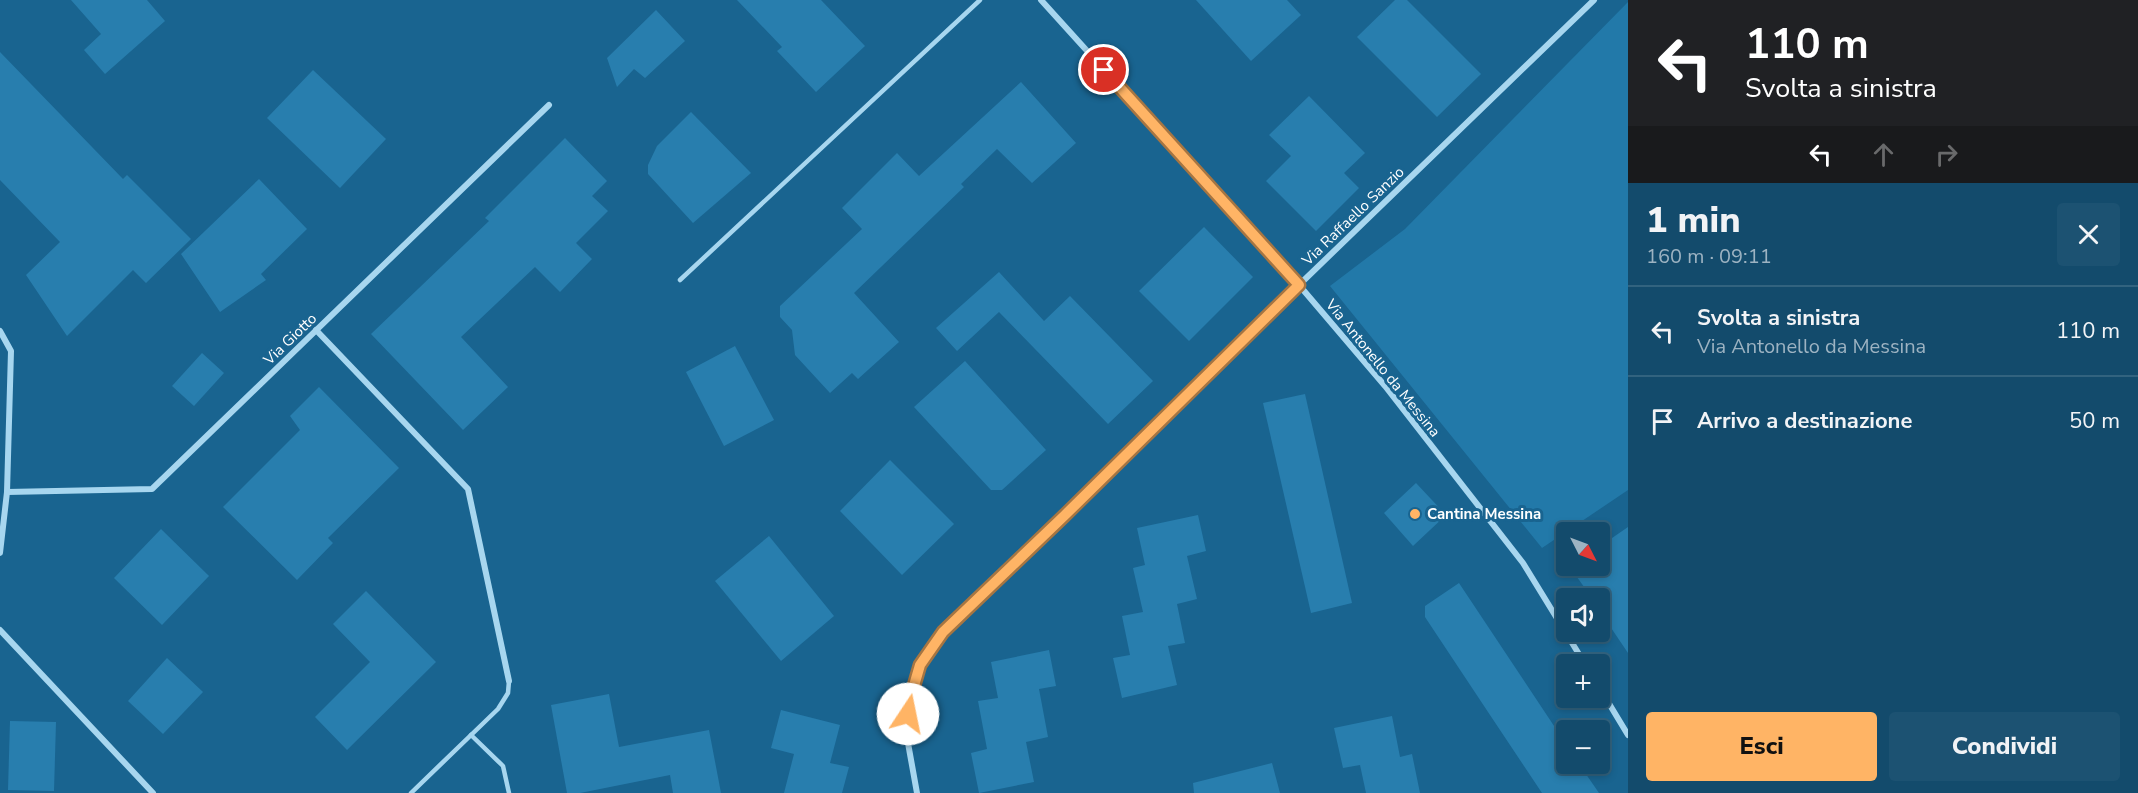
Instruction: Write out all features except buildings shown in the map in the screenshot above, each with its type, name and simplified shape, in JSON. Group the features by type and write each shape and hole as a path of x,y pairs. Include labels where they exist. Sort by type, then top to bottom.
{"street":[{"name":"Via Antonello da Messina","path":"1041,0 1299,285 1385,386 1523,563 1579,654"},
{"name":"Via Raffaello Sanzio","path":"918,793 906,732 911,696 920,665 943,632 1594,0"},
{"name":"Via Giotto","path":"7,492 152,489 549,105"},
{"path":"316,330 468,489 509,681"},
{"path":"0,332 11,351 7,492 0,554"},
{"path":"0,630 153,793"},
{"path":"1610,705 1628,735"}],"lane":[{"path":"680,280 980,0"},
{"path":"411,793 498,709 508,693 509,681"},
{"path":"471,735 503,766 509,793"}],"shaded area":[{"path":"1628,2 1628,490 1581,522 1556,522 1556,539 1542,548 1330,286 1405,229"}],"place":[{"name":"Cantina Messina","path":"1415,514"}],"route":[{"path":"908,714 920,665 943,632 1299,285 1104,70"}]}
